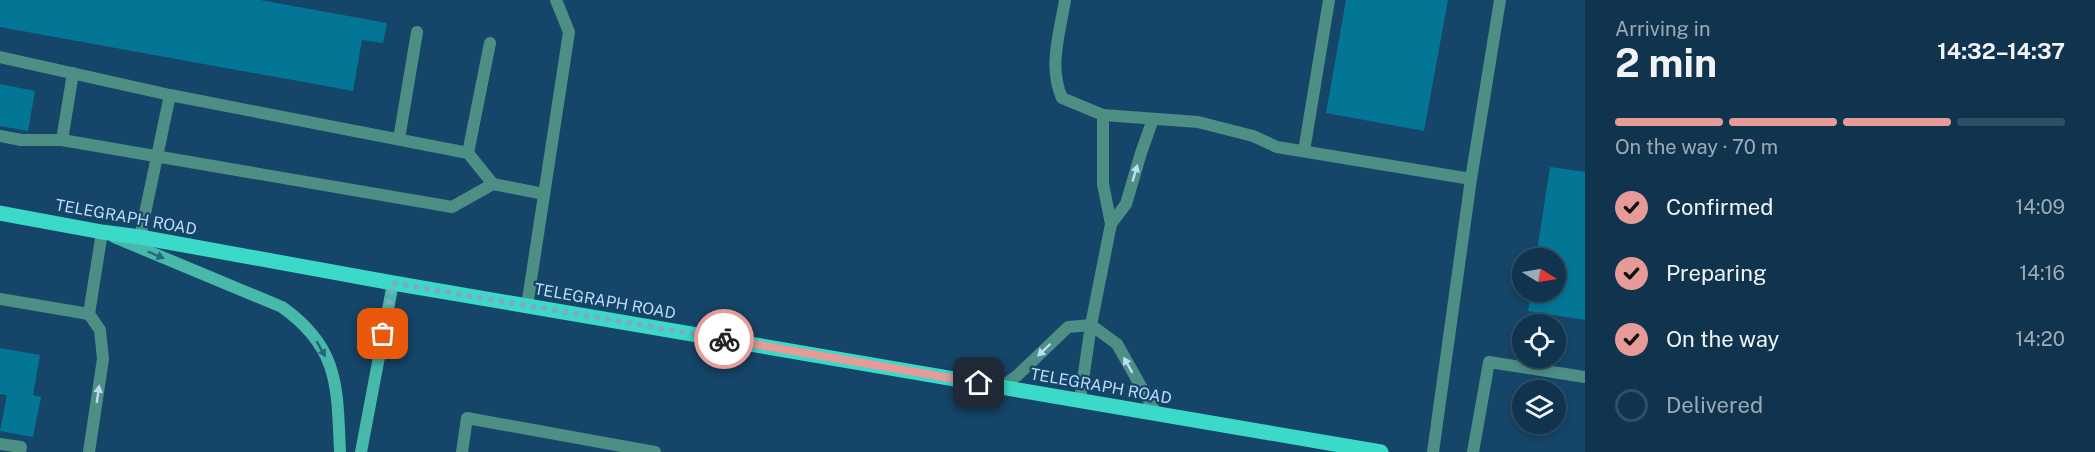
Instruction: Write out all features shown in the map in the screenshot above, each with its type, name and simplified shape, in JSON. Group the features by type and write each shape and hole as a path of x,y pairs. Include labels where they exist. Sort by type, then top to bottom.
{"main road":[{"name":"TELEGRAPH ROAD","path":"0,213 393,283 1381,452"}],"street":[{"path":"102,232 282,307 298,318 323,350 333,373 338,396 340,452"},
{"path":"361,452 393,283"}],"lane":[{"path":"527,306 569,32 556,0"},
{"path":"1065,0 1055,61 1055,83 1062,98 1103,115 1198,122 1253,136 1277,147 1471,180"},
{"path":"1304,151 1329,0"},
{"path":"1433,452 1471,180 1500,0"},
{"path":"399,140 417,32"},
{"path":"468,153 490,43"},
{"path":"0,57 170,95 468,153 492,184"},
{"path":"62,140 73,73"},
{"path":"140,237 170,95"},
{"path":"1080,400 1091,325 1111,224 1103,184 1103,115"},
{"path":"1111,224 1126,204 1153,119"},
{"path":"0,136 21,140 62,140 452,207 492,184 544,194"},
{"path":"89,452 103,359 100,330 89,314 102,232"},
{"path":"0,299 89,314"},
{"path":"1002,387 1019,374 1068,327 1091,325 1117,344 1156,413"},
{"path":"1473,452 1489,362 1585,377"},
{"path":"462,452 467,418 655,452"},
{"path":"0,444 21,447 20,452"}],"building":[{"path":"0,0 260,0 387,23 383,43 362,40 353,91 0,27"},
{"path":"1346,0 1448,0 1424,131 1326,113"},
{"path":"0,84 35,91 28,131 0,126"},
{"path":"1550,167 1585,172 1585,320 1566,317 1566,314 1528,311 1529,302 1566,302 1566,248 1538,248"},
{"path":"0,348 40,355 33,395 41,397 33,437 0,431 7,395 0,394"}],"way so far":[{"path":"383,334 393,283 724,339"}],"route":[{"path":"724,339 979,383"}]}
